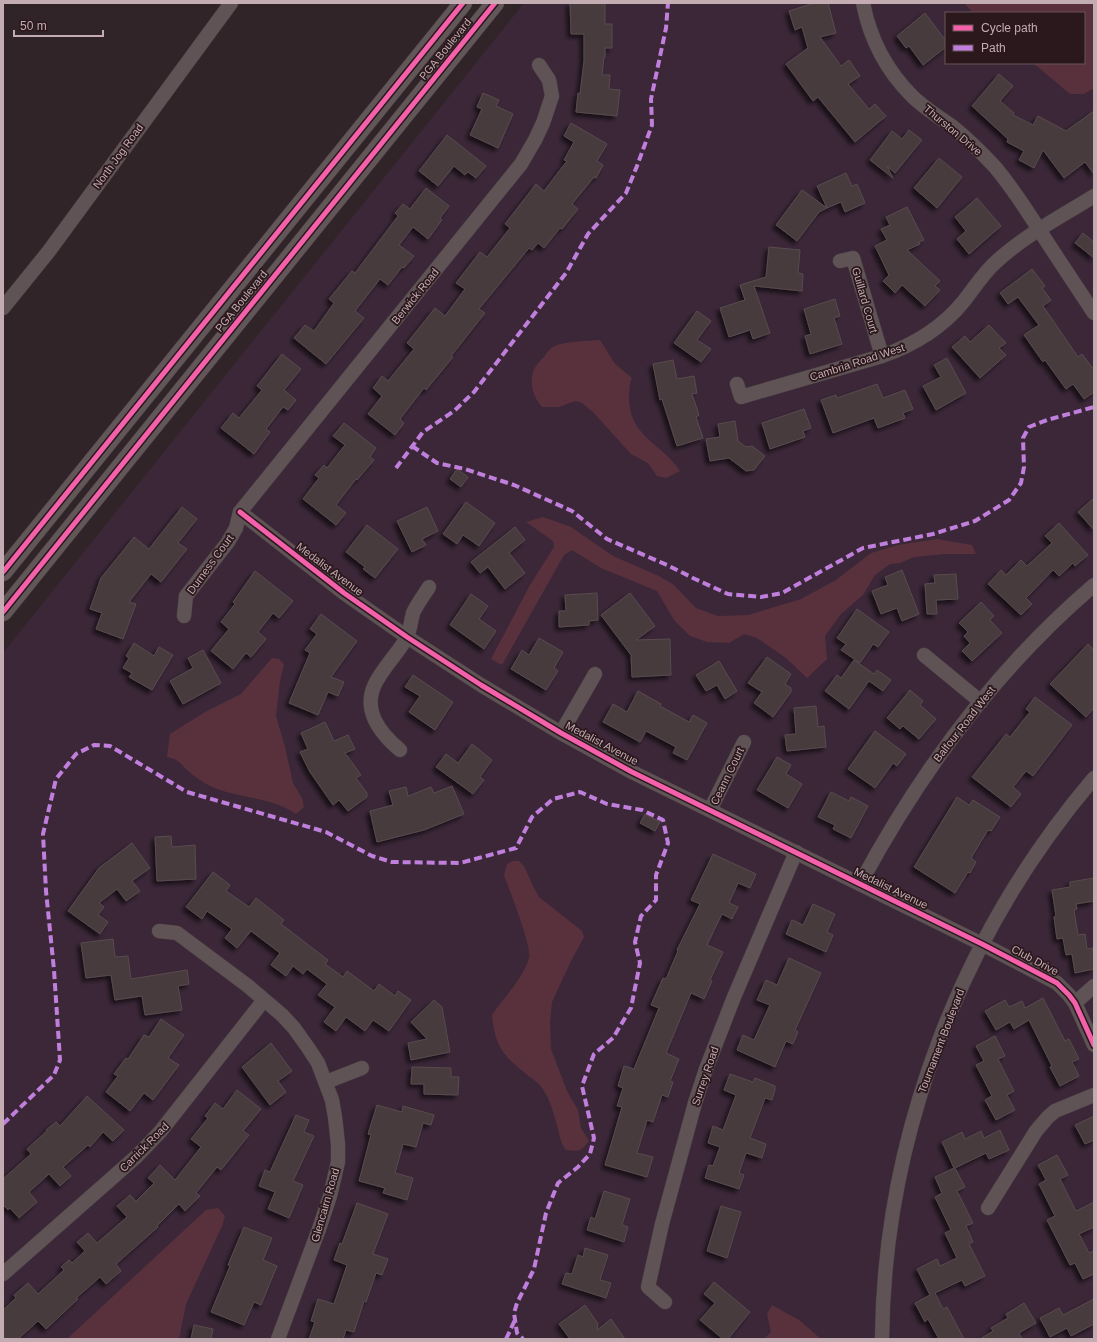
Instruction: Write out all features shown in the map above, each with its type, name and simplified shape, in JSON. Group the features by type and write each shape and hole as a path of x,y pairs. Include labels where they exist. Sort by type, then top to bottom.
{"main road":[{"name":"PGA Boulevard","path":"3,572 463,3"},
{"name":"PGA Boulevard","path":"3,612 495,3"}],"street":[{"name":"North Jog Road","path":"3,308 49,251 231,3"},
{"name":"Thurston Drive","path":"864,3 869,27 876,46 886,65 898,82 913,97 954,128 989,162 1015,193 1094,313"},
{"name":"Berwick Road","path":"240,512 521,164 543,123 552,96 549,80 539,65"},
{"name":"Cambria Road West","path":"737,384 741,397 882,356 916,342 950,317 996,261 1040,230 1094,196"},
{"name":"Guillard Court","path":"840,261 853,258 882,356"},
{"name":"Durness Court","path":"184,616 186,596 228,542 236,528 240,512"},
{"name":"Medalist Avenue","path":"240,512 344,593 407,637 481,685 561,733 632,772 982,944"},
{"name":"Balfour Road West","path":"860,884 875,856 911,797 936,760 981,702 1010,667 1048,628 1094,585"},
{"path":"400,750 387,739 376,725 371,709 371,698 376,682 407,637 414,611 429,587"},
{"path":"924,655 981,702"},
{"path":"561,733 595,674"},
{"name":"Ceann Court","path":"710,810 744,742"},
{"name":"Tournament Boulevard","path":"882,1339 882,1308 895,1199 921,1091 937,1044 956,998 982,944 1019,880 1042,844 1094,778"},
{"name":"Surrey Road","path":"666,1302 648,1287 662,1224 695,1103 706,1069 734,997 796,852"},
{"name":"Glencairn Road","path":"159,931 176,932 248,986 282,1015 310,1049 326,1082 335,1117 338,1162 320,1229 278,1339"},
{"name":"Club Drive","path":"982,944 1057,983 1075,1003 1094,1045"},
{"path":"1075,1003 1094,986"},
{"name":"Carrick Road","path":"3,1274 137,1156 160,1132 264,1000"},
{"path":"326,1082 362,1068"},
{"path":"988,1208 1036,1130 1048,1117 1055,1111 1094,1095"}],"shaded area":[{"path":"524,3 1094,3 1094,1339 3,1339 3,653"},
{"path":"964,3 1094,3 1094,88 1084,94 1070,94 1034,64 1085,64 1085,12 972,12"},
{"path":"600,340 615,364 632,378 629,396 630,410 634,421 647,438 673,461 680,471 666,478 657,476 648,463 631,454 593,412 582,403 575,401 559,407 542,407 537,399 532,386 533,372 549,350 562,344 578,341"},
{"path":"543,517 571,527 613,556 659,576 674,585 696,608 718,616 748,615 801,599 836,580 871,553 898,545 937,539 972,545 976,554 945,554 914,557 900,563 890,564 875,575 863,595 841,614 825,636 827,659 807,678 786,658 757,638 744,634 729,643 707,642 690,636 674,620 657,591 601,568 572,550 564,555 502,665 491,659 530,585 554,547 553,541 526,522"},
{"path":"272,658 279,659 284,664 280,681 276,716 293,783 302,798 304,807 296,814 276,804 220,790 210,786 201,781 180,763 167,757 170,734 205,712 241,694"},
{"path":"513,861 519,861 524,866 539,897 582,931 584,937 552,1002 550,1022 551,1049 567,1091 578,1110 581,1128 589,1141 582,1149 577,1151 566,1150 564,1147 549,1100 539,1084 505,1055 498,1042 493,1025 492,1015 518,981 529,958 524,930 504,875 507,864"},
{"path":"218,1208 225,1216 222,1226 186,1304 179,1339 67,1339 206,1210"},
{"path":"772,1305 799,1320 821,1339 764,1339 771,1332 767,1314"}],"building":[{"path":"570,3 605,3 605,24 612,24 612,48 605,48 602,75 610,75 609,89 620,90 617,116 576,112 584,61 584,34 571,34"},
{"path":"814,3 828,3 836,33 820,37 841,66 849,60 860,76 848,84 869,109 875,104 886,116 855,142 818,97 813,101 786,64 808,48 802,27 795,30 789,11"},
{"path":"925,13 945,40 945,48 923,65 909,46 906,48 897,36"},
{"path":"999,74 1013,86 1000,101 1014,113 1013,115 1033,125 1038,116 1066,131 1094,111 1094,174 1085,162 1064,178 1043,150 1034,168 1019,160 1024,151 1007,142 1008,139 972,106"},
{"path":"483,93 499,100 496,106 513,114 498,148 470,135 482,109 477,107"},
{"path":"571,123 607,144 597,161 603,165 596,178 594,177 572,204 578,209 562,229 560,228 544,248 538,243 532,250 529,248 479,309 485,313 451,356 453,357 426,390 424,388 400,419 404,423 395,435 368,414 382,396 373,388 382,376 388,381 414,349 407,343 435,308 445,316 465,289 456,283 480,252 487,257 510,228 505,224 536,184 544,191 567,161 564,160 574,142 564,136"},
{"path":"909,130 922,140 895,173 887,166 893,178 870,160 892,131 902,139"},
{"path":"447,135 486,166 476,178 468,172 465,175 454,166 438,186 419,171"},
{"path":"939,158 962,177 937,208 914,188"},
{"path":"846,173 852,186 857,184 865,203 845,212 841,202 827,208 817,186"},
{"path":"426,188 449,206 440,218 442,220 428,239 413,227 399,245 414,256 404,268 402,267 388,285 380,279 355,311 364,318 326,364 294,338 305,325 314,331 334,303 329,299 352,271 355,273 398,216 395,213 403,204 410,209"},
{"path":"802,190 827,208 819,212 797,241 776,225"},
{"path":"977,198 1001,226 969,254 957,239 966,231 955,217"},
{"path":"907,207 924,240 919,242 920,244 907,250 940,281 935,286 940,290 925,306 902,285 895,293 883,281 889,275 875,246 887,240 881,229 890,225 886,217"},
{"path":"1083,233 1094,242 1094,258 1075,243"},
{"path":"769,247 800,250 798,273 803,274 802,291 754,286 770,333 753,339 750,330 729,337 720,308 745,300 740,285 766,277"},
{"path":"1032,269 1045,286 1042,288 1051,300 1043,306 1078,357 1082,354 1094,370 1094,392 1084,399 1073,384 1066,389 1045,360 1043,362 1024,335 1039,325 1018,297 1008,304 1000,293"},
{"path":"835,299 840,316 834,318 842,344 810,354 805,336 811,334 804,309"},
{"path":"697,311 711,321 697,340 711,349 701,362 674,343"},
{"path":"989,325 1006,343 999,348 1006,355 980,378 952,347 965,336 970,342"},
{"path":"282,354 301,369 284,390 296,400 288,410 283,407 266,429 270,432 254,454 221,428 233,413 239,418 262,390 257,386"},
{"path":"947,358 966,393 936,410 923,386 941,377 934,365"},
{"path":"673,360 677,379 694,376 697,393 692,394 699,415 696,417 703,438 677,446 662,399 660,400 653,364"},
{"path":"877,384 883,398 905,390 913,409 903,413 905,418 878,428 874,418 833,433 821,400 836,395 837,398"},
{"path":"804,409 811,428 803,431 805,437 770,449 762,423"},
{"path":"735,421 738,441 746,447 752,446 765,456 754,470 746,471 729,458 710,461 706,439 720,437 718,424"},
{"path":"344,423 376,448 370,457 374,460 357,480 356,479 336,505 346,513 336,525 303,499 319,478 315,475 324,465 327,468 345,445 333,436"},
{"path":"457,469 468,477 461,487 450,479"},
{"path":"1094,498 1094,530 1078,512"},
{"path":"466,502 495,523 479,546 463,535 457,544 443,534"},
{"path":"182,507 197,519 178,543 187,549 161,582 151,574 129,602 136,604 123,639 96,629 102,613 90,609 101,578 134,537 149,549"},
{"path":"427,507 438,531 422,539 426,545 412,552 397,521"},
{"path":"1059,523 1088,555 1075,566 1073,563 1059,576 1053,570 1026,598 1032,604 1021,615 988,584 1001,570 1006,575 1021,560 1027,566 1052,543 1045,536"},
{"path":"367,525 398,549 375,578 363,569 365,567 346,552"},
{"path":"515,527 525,540 509,553 525,573 505,589 488,567 480,573 471,562"},
{"path":"902,570 919,614 902,621 897,608 881,614 872,591 888,585 885,577"},
{"path":"255,571 293,601 279,618 273,613 258,632 266,639 251,657 246,653 233,669 211,651 229,629 221,622 235,604 233,602"},
{"path":"956,574 958,599 936,600 937,614 927,614 925,584 935,583 934,575"},
{"path":"597,593 598,620 589,621 589,625 559,627 559,611 566,611 565,595"},
{"path":"630,593 655,626 636,640 670,639 671,675 632,677 631,655 601,615"},
{"path":"471,594 488,606 479,619 496,631 484,649 450,625"},
{"path":"981,602 994,616 990,620 1002,633 972,661 962,651 970,643 964,636 968,632 959,623"},
{"path":"857,609 889,632 878,647 873,644 860,663 841,650 846,644 837,638"},
{"path":"321,614 357,641 331,677 344,682 338,696 328,692 318,715 289,703 310,653 305,650 317,634 310,629"},
{"path":"539,638 563,652 554,668 558,671 546,690 511,669 522,650 529,655"},
{"path":"134,643 154,656 159,647 173,655 152,690 129,677 132,673 123,668 129,658 126,656"},
{"path":"1088,644 1094,650 1094,708 1086,717 1050,684"},
{"path":"203,650 221,683 183,704 170,681 193,668 188,658"},
{"path":"767,657 791,674 785,684 791,688 791,692 773,717 754,703 762,692 748,683"},
{"path":"854,660 874,674 877,670 891,680 883,691 869,681 849,709 825,691 837,675 841,678"},
{"path":"719,661 737,691 725,699 717,685 706,691 696,675"},
{"path":"413,675 453,702 435,730 409,712 420,696 405,687"},
{"path":"910,690 923,701 920,705 936,719 919,739 903,726 900,729 887,718"},
{"path":"638,691 661,704 660,706 689,722 693,715 707,723 687,760 673,753 676,747 646,731 640,742 603,722 613,704 627,712"},
{"path":"1035,697 1072,725 1033,776 1026,771 1013,787 1021,794 1011,807 972,777 1006,734 1010,737 1030,712 1026,709"},
{"path":"816,706 818,727 824,726 826,747 787,751 785,735 796,734 794,708"},
{"path":"325,722 334,741 348,735 355,749 345,753 361,775 356,778 367,793 367,797 348,811 339,800 333,805 310,772 300,752 308,749 301,733"},
{"path":"875,731 906,754 897,766 893,763 875,788 848,769"},
{"path":"472,744 492,760 480,777 484,780 473,794 436,767 446,754 458,763"},
{"path":"777,757 791,765 786,774 802,784 788,808 757,790"},
{"path":"452,786 464,814 424,830 377,842 370,811 393,805 389,791 406,787 408,796 431,787 434,793"},
{"path":"831,792 849,801 851,797 868,806 851,838 833,829 835,825 818,817"},
{"path":"957,797 969,805 973,800 1000,817 991,831 988,830 971,858 976,862 970,873 968,872 955,893 914,867"},
{"path":"645,814 660,822 655,831 640,823"},
{"path":"171,836 172,847 195,845 196,879 157,881 155,837"},
{"path":"132,843 150,868 132,881 140,891 126,901 117,889 99,903 104,907 98,915 108,922 100,934 68,911 99,868"},
{"path":"713,854 756,874 750,888 738,883 729,903 738,907 732,919 722,914 707,945 723,952 710,980 712,981 704,999 691,993 666,1053 679,1059 670,1081 673,1082 668,1097 662,1095 653,1122 647,1120 637,1153 653,1157 647,1177 605,1165 622,1107 617,1106 623,1088 618,1086 624,1066 634,1069 659,1008 651,1005 663,978 666,979 678,951 677,950 700,904 691,900"},
{"path":"213,872 230,885 226,891 249,907 256,898 284,920 281,924 328,960 325,964 343,977 347,971 374,991 379,984 395,996 398,991 411,1000 389,1031 373,1020 365,1031 346,1017 336,1031 324,1022 335,1007 318,995 327,984 307,969 303,974 293,966 286,976 271,965 280,953 251,931 237,948 225,938 232,929 207,911 202,919 186,907"},
{"path":"1094,878 1094,901 1076,904 1077,909 1074,910 1078,935 1085,934 1087,949 1093,948 1094,969 1075,973 1072,954 1066,955 1063,938 1057,939 1054,917 1056,916 1052,890 1070,887 1070,882"},
{"path":"813,904 835,914 827,932 833,935 826,952 786,934 792,920 803,925"},
{"path":"113,939 115,957 128,956 131,979 187,970 189,984 178,986 182,1010 145,1015 142,996 115,1000 111,975 86,978 81,943"},
{"path":"789,958 821,973 795,1030 798,1032 793,1044 786,1041 775,1067 737,1050 743,1035 754,1040 770,1005 757,1000 766,980 777,985"},
{"path":"1043,998 1065,1041 1069,1039 1079,1059 1072,1062 1079,1076 1060,1086 1050,1067 1052,1066 1029,1020 1014,1029 1010,1022 996,1030 985,1011 1005,1000 1009,1007 1022,1001 1025,1008"},
{"path":"434,1000 442,1007 450,1052 411,1060 408,1043 427,1039 411,1022"},
{"path":"161,1019 184,1035 168,1058 179,1065 153,1100 144,1093 130,1111 106,1092 118,1076 114,1074 126,1058 128,1059 144,1035 149,1037"},
{"path":"995,1036 1005,1056 998,1059 1014,1091 1007,1095 1015,1110 996,1120 985,1100 992,1096 976,1065 984,1061 976,1046"},
{"path":"271,1043 292,1071 278,1081 286,1092 270,1105 242,1067"},
{"path":"412,1067 451,1068 451,1077 459,1077 458,1095 424,1094 424,1084 411,1084"},
{"path":"730,1074 753,1082 755,1078 775,1086 772,1100 765,1098 750,1138 766,1144 762,1158 746,1153 739,1173 744,1175 739,1189 705,1178 709,1165 713,1166 720,1147 708,1143 713,1126 723,1130 736,1095 724,1090"},
{"path":"237,1090 261,1109 243,1131 249,1135 221,1170 217,1167 196,1193 200,1196 185,1211 179,1204 157,1226 158,1227 116,1264 121,1271 106,1284 100,1277 76,1298 78,1299 46,1329 38,1321 18,1339 3,1339 3,1310 16,1298 14,1295 28,1283 38,1294 64,1270 61,1267 69,1260 72,1263 85,1251 77,1242 88,1233 97,1243 127,1217 117,1206 130,1195 136,1201 154,1183 148,1178 160,1165 175,1180 201,1147 191,1139 208,1118 205,1116 215,1103 223,1109"},
{"path":"87,1096 124,1130 113,1141 103,1132 90,1147 88,1145 63,1167 71,1176 60,1186 49,1174 29,1192 37,1202 19,1218 10,1208 8,1210 3,1205 3,1179 31,1154 27,1149 47,1131 46,1130 56,1122 60,1126"},
{"path":"377,1105 402,1112 403,1106 434,1115 431,1125 423,1123 416,1147 403,1144 395,1173 413,1178 407,1200 383,1193 385,1188 359,1181 371,1135 368,1134"},
{"path":"296,1115 309,1120 304,1132 314,1136 293,1181 303,1185 289,1218 268,1209 275,1192 259,1186 265,1170 270,1172"},
{"path":"1094,1116 1094,1140 1085,1144 1075,1125"},
{"path":"1000,1130 1009,1150 989,1159 986,1153 955,1168 965,1187 957,1191 973,1223 966,1226 973,1242 969,1244 985,1276 965,1286 962,1280 935,1293 943,1309 947,1307 964,1339 939,1339 928,1319 925,1322 915,1303 930,1295 917,1269 937,1259 940,1266 957,1258 945,1233 951,1230 935,1197 942,1193 935,1177 954,1168 942,1142 962,1132 965,1139 981,1131 984,1138"},
{"path":"1057,1155 1068,1175 1060,1179 1076,1211 1094,1202 1094,1227 1079,1234 1089,1253 1094,1251 1094,1274 1083,1279 1075,1263 1070,1265 1047,1220 1055,1216 1039,1184 1046,1180 1038,1165"},
{"path":"604,1191 630,1199 622,1225 628,1227 624,1242 587,1230 591,1217 595,1219"},
{"path":"357,1203 388,1214 373,1254 388,1259 382,1275 376,1273 366,1302 364,1301 354,1332 346,1330 343,1339 309,1339 315,1322 311,1321 318,1299 334,1304 347,1265 334,1260 340,1243 342,1244"},
{"path":"721,1206 741,1212 727,1258 707,1251"},
{"path":"244,1227 272,1238 263,1260 277,1266 261,1305 254,1302 244,1325 211,1312"},
{"path":"585,1248 608,1255 600,1280 611,1283 606,1298 562,1284 566,1273 572,1274 578,1255 583,1257"},
{"path":"714,1282 750,1312 728,1339 723,1339 700,1320 715,1303 704,1294"},
{"path":"1094,1299 1094,1324 1071,1336 1067,1328 1050,1337 1040,1318 1059,1308 1063,1315"},
{"path":"1024,1303 1036,1323 1019,1333 1022,1339 980,1339 993,1331 991,1328 1008,1318 1006,1314"},
{"path":"585,1305 598,1324 597,1330 611,1319 625,1339 570,1339 559,1324"},
{"path":"194,1325 213,1329 211,1339 191,1339"}],"marked path":[{"path":"396,468 423,432 454,411 474,392 566,273 588,234 626,193 652,125 651,99 666,28 668,3"},
{"path":"412,446 437,463 465,469 514,485 572,511 607,539 728,594 761,597 782,593 863,548 933,534 975,521 1009,500 1021,483 1024,467 1023,438 1029,427 1047,420 1094,407"},
{"path":"3,1124 54,1075 60,1060 54,970 46,891 43,834 56,779 76,754 94,745 110,746 187,792 326,832 372,856 392,862 460,863 516,848 532,817 553,799 580,792 607,804 642,810 663,820 668,843 656,875 656,900 641,916 635,942 640,963 631,1008 613,1038 594,1054 582,1086 594,1138 590,1154 578,1167 558,1183 546,1213 534,1269 517,1303 514,1313 517,1333 523,1339"},
{"path":"506,1339 515,1320"}],"cycle path":[{"path":"3,572 463,3"},
{"path":"3,612 495,3"},
{"path":"240,512 344,593 407,637 481,685 561,733 632,772 982,944 1057,983 1075,1003 1094,1045"}]}
